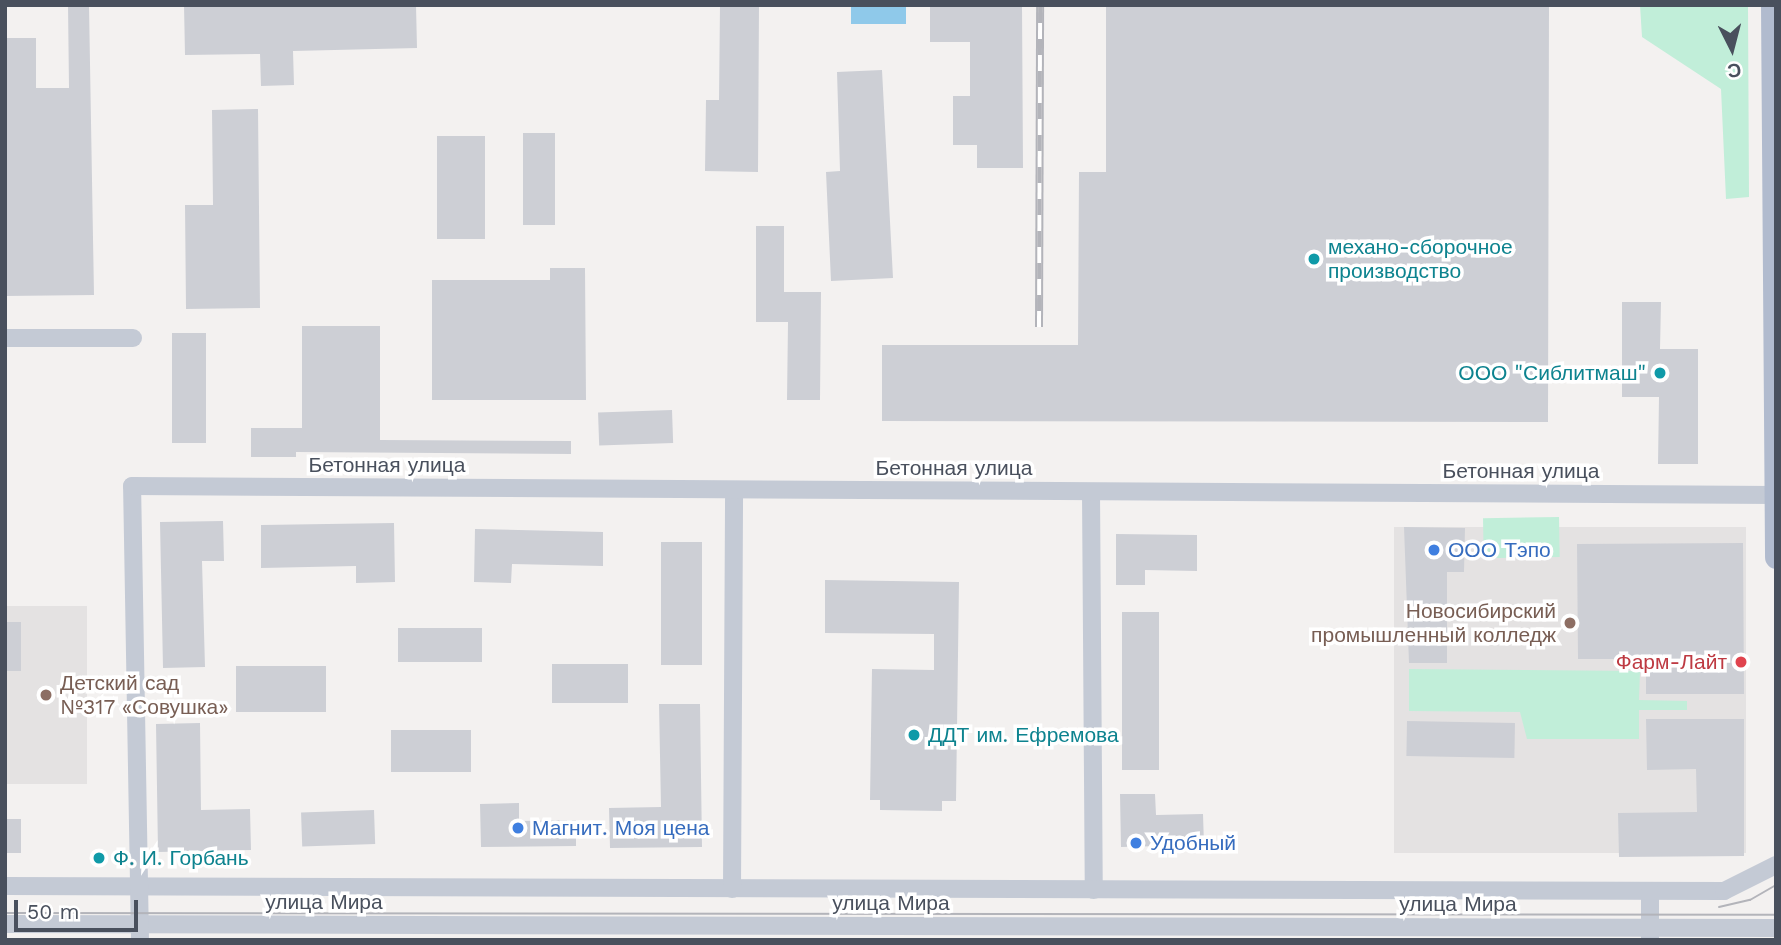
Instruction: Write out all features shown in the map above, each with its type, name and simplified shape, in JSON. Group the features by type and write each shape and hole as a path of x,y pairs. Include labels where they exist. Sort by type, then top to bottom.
{"main road":[{"path":"1772,5 1776,557"}],"street":[{"path":"5,338 133,338"},
{"name":"Бетонная улица","path":"140,887 132,486 1774,495"},
{"path":"732,889 734,489"},
{"path":"1091,492 1094,890"},
{"path":"1649,934 1650,891 1724,891 1776,865"},
{"name":"улица Мира","path":"5,886 1650,891"},
{"path":"140,887 141,932"},
{"name":"улица Мира","path":"14,929 141,932 1649,934 1776,928"}],"shaded area":[{"name":"Новосибирский промышленный колледж","path":"1394,527 1746,527 1746,853 1394,853"},
{"name":"Детский сад №317 «Совушка»","path":"5,606 87,606 87,784 5,784"}],"green space":[{"path":"1640,5 1748,5 1749,197 1726,199 1721,89 1642,37"},
{"path":"1559,517 1560,557 1484,558 1483,518"},
{"path":"1409,669 1640,671 1639,700 1687,701 1687,710 1639,710 1639,739 1527,739 1520,712 1409,711"}],"water":[{"path":"851,5 906,5 906,24 851,24"}],"building":[{"path":"68,5 89,5 94,295 5,296 5,38 36,38 36,88 69,88"},
{"path":"184,5 416,5 417,48 293,51 294,85 261,86 260,54 185,55"},
{"path":"720,5 759,5 758,172 705,171 706,100 719,100"},
{"path":"930,5 1022,5 1023,168 977,168 977,145 953,145 953,96 970,96 970,42 930,42"},
{"name":"механо-сборочное производство","path":"1106,5 1549,5 1548,422 882,421 882,345 1078,345 1079,172 1106,172"},
{"path":"882,70 893,278 831,281 826,172 840,171 837,72"},
{"path":"258,109 260,308 186,309 185,205 213,205 212,110"},
{"path":"523,133 555,133 555,225 523,225"},
{"path":"437,136 485,136 485,239 437,239"},
{"path":"756,226 784,226 784,292 821,292 820,400 787,400 788,322 756,322"},
{"path":"550,268 585,268 586,400 432,400 432,280 550,280"},
{"name":"ООО \"Сиблитмаш\"","path":"1622,302 1661,302 1660,349 1698,349 1698,464 1658,464 1659,397 1622,397"},
{"path":"302,326 380,326 380,440 571,441 571,454 296,452 296,457 251,457 251,428 302,428"},
{"path":"172,333 206,333 206,443 172,443"},
{"path":"672,410 673,443 599,446 598,413"},
{"path":"223,521 224,561 202,561 205,667 163,668 160,522"},
{"path":"394,523 395,582 356,583 356,566 261,568 261,525"},
{"path":"1404,527 1465,528 1464,572 1447,572 1447,663 1409,663"},
{"path":"475,529 603,532 603,566 512,564 511,583 474,582"},
{"path":"1116,534 1197,535 1197,571 1145,570 1145,585 1116,585"},
{"path":"661,542 702,542 702,665 661,665"},
{"path":"1743,543 1744,694 1646,694 1646,659 1578,659 1577,544"},
{"name":"ДДТ им. Ефремова","path":"825,580 959,582 956,801 942,801 942,811 880,810 880,800 870,800 872,669 934,670 934,634 825,633"},
{"path":"1122,612 1159,612 1159,770 1122,770"},
{"path":"5,622 21,622 21,671 5,671"},
{"path":"398,628 482,628 482,662 398,662"},
{"path":"552,664 628,664 628,703 552,703"},
{"path":"236,666 326,666 326,712 236,712"},
{"path":"659,704 700,704 702,847 610,848 609,808 661,807"},
{"path":"1646,719 1744,719 1744,856 1619,857 1618,813 1697,812 1696,769 1647,770"},
{"path":"1407,721 1515,723 1514,758 1406,756"},
{"path":"200,723 201,810 250,809 251,850 158,852 156,724"},
{"path":"391,730 471,730 471,772 391,772"},
{"path":"1120,794 1155,794 1156,815 1203,814 1204,845 1121,847"},
{"path":"519,803 519,821 576,820 576,846 481,847 480,804"},
{"path":"374,810 375,844 302,847 301,813"},
{"path":"5,819 21,819 21,853 5,853"}],"tram line":[{"path":"1719,907 1750,900 1776,885"},
{"path":"5,913 1776,915"}],"railway":[{"path":"1039,327 1040,5"}],"place":[{"name":"механо-сборочное производство","path":"1314,259"},
{"name":"ООО \"Сиблитмаш\"","path":"1660,373"},
{"name":"ООО Тэпо","path":"1434,550"},
{"name":"Новосибирский промышленный колледж","path":"1570,623"},
{"name":"Фарм-Лайт","path":"1741,662"},
{"name":"Детский сад №317 «Совушка»","path":"46,695"},
{"name":"ДДТ им. Ефремова","path":"914,735"},
{"name":"Магнит. Моя цена","path":"518,828"},
{"name":"Удобный","path":"1136,843"},
{"name":"Ф. И. Горбань","path":"99,858"}]}
